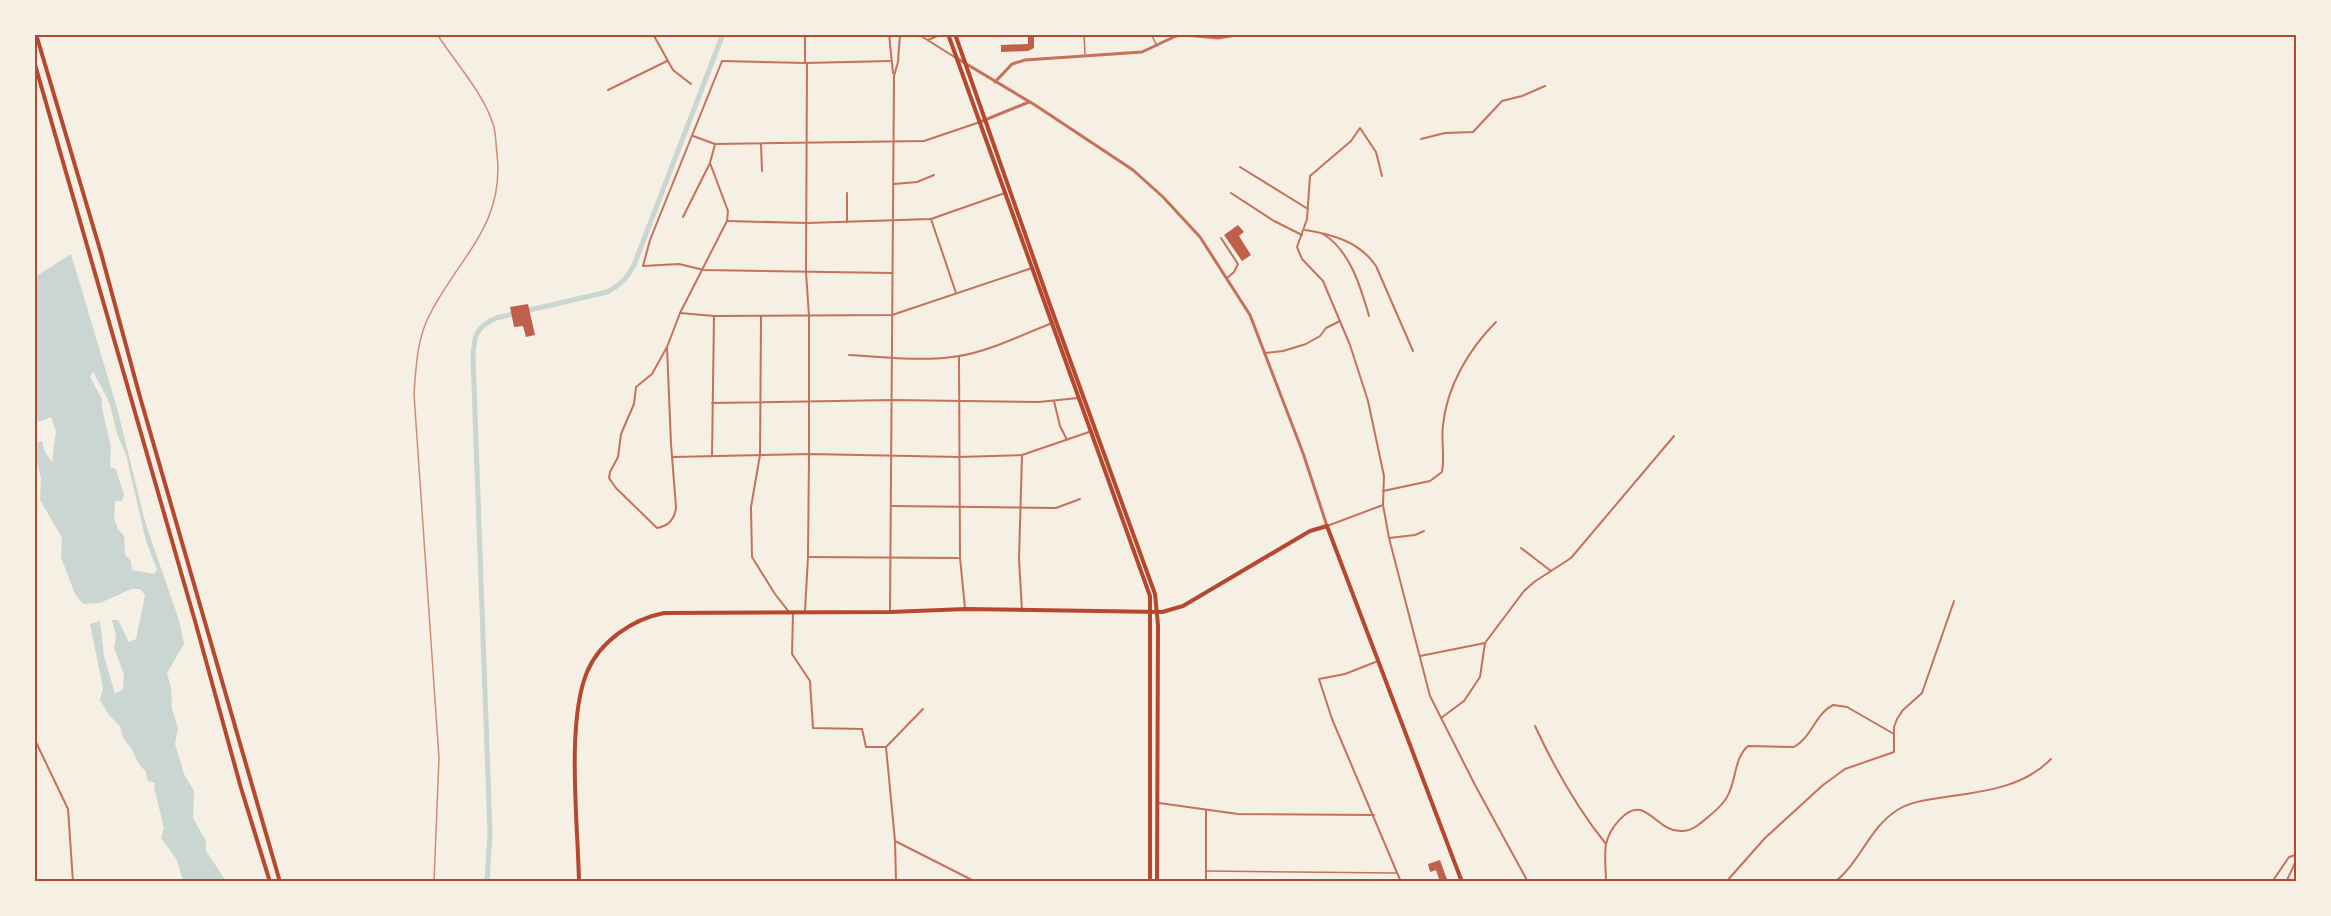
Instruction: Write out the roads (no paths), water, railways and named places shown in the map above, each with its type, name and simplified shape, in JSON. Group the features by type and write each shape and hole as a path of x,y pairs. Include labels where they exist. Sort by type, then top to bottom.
{"main road":[{"path":"36,34 101,253 146,420 280,882"},
{"path":"948,34 1024,241"},
{"path":"955,34 1005,193 1064,349 1147,585 1151,613 1150,882"},
{"path":"34,61 241,788 270,882"},
{"path":"1093,430 1152,583 1158,613 1157,882"},
{"path":"579,882 576,765 578,708 587,671 603,648 619,633 639,621 664,613 890,612 966,609 1158,613 1183,606 1310,531 1328,526 1462,882"}],"street":[{"path":"652,34 673,70 691,84"},
{"path":"805,34 806,272 809,316 808,557 805,611"},
{"path":"889,34 894,76 890,612"},
{"path":"894,76 898,62 900,34"},
{"path":"918,34 1029,102 1133,170 1163,197 1200,237 1250,315 1328,526 1383,506"},
{"path":"928,40 942,34"},
{"path":"995,82 1003,72 1018,61 1085,54 1129,54 1157,46 1176,36 1218,38 1243,34"},
{"path":"608,90 667,61"},
{"path":"891,61 722,62 650,240 643,266 679,264 704,270 892,273"},
{"path":"1421,139 1445,133 1473,132 1502,101 1522,96 1545,86"},
{"path":"693,136 715,144 924,141 982,122 1029,102"},
{"path":"1382,176 1376,152 1360,128 1351,141 1310,176 1305,230 1297,247 1302,259 1323,281 1341,321 1368,401 1384,476 1383,506 1389,538 1430,696 1440,719 1528,882"},
{"path":"761,143 762,171"},
{"path":"683,217 710,163 715,144"},
{"path":"667,347 675,514 670,522 657,528 616,488 609,478 618,457 621,434 634,404 636,387 652,374 667,347 680,313 704,270 727,221 728,211 710,163"},
{"path":"1240,167 1308,209"},
{"path":"894,184 917,182 934,175"},
{"path":"847,193 847,222"},
{"path":"727,221 807,223 931,219 1005,193"},
{"path":"1231,193 1274,221 1302,235"},
{"path":"931,219 957,294"},
{"path":"1305,230 1339,236 1372,260 1413,351"},
{"path":"1321,232 1333,240 1349,264 1369,316"},
{"path":"1221,238 1238,264 1227,278"},
{"path":"680,313 714,316 892,315 1034,267"},
{"path":"711,456 714,316"},
{"path":"761,316 760,455 751,507 752,556 775,594 791,612 792,654 812,685 813,728 862,729 866,747 886,747 923,709"},
{"path":"1265,353 1306,344 1320,336 1326,328 1341,321"},
{"path":"849,355 959,356 1054,322"},
{"path":"1383,491 1430,481 1442,472 1443,423 1456,380 1481,337 1496,322"},
{"path":"959,356 960,558 966,609"},
{"path":"712,403 893,400 1054,402 1081,397"},
{"path":"1054,402 1060,426 1067,440"},
{"path":"673,458 809,454 959,457 1022,455 1093,430"},
{"path":"1440,719 1464,701 1480,677 1485,643 1524,591 1571,558 1674,436"},
{"path":"1022,455 1019,559 1022,610"},
{"path":"892,506 1056,508 1080,500"},
{"path":"1389,538 1415,535 1424,531"},
{"path":"1521,548 1551,571"},
{"path":"808,557 960,558"},
{"path":"1726,882 1765,838 1823,785 1845,769 1890,754 1895,750 1894,734 1897,718 1922,693 1954,601"},
{"path":"1419,656 1485,643"},
{"path":"1378,661 1346,674 1319,679 1332,719 1401,882"},
{"path":"1606,882 1606,844 1615,827 1632,810 1641,810 1673,830 1687,831 1695,827 1723,804 1729,793 1743,750 1753,745 1794,747 1806,736 1821,714 1833,705 1847,707 1894,734"},
{"path":"1535,726 1567,790 1606,844"},
{"path":"34,738 68,809 73,882"},
{"path":"1151,744 1158,744"},
{"path":"886,747 895,841 896,882"},
{"path":"1835,882 1852,865 1875,830 1898,809 1923,801 2013,783 2031,774 2051,759"},
{"path":"1151,790 1157,790"},
{"path":"1157,803 1238,814 1374,815"},
{"path":"1206,810 1206,882"},
{"path":"895,841 976,882"},
{"path":"2272,882 2289,857 2296,855"},
{"path":"2286,882 2296,861"}],"lane":[{"path":"1084,34 1085,54"},
{"path":"1151,34 1157,46"},
{"path":"1205,871 1397,873"}],"waterway":[{"path":"487,882 490,833 473,357 475,337 480,328 496,318 607,292 626,278 634,265 723,34"}],"railway":[{"path":"434,882 439,758 414,394 418,353 426,323 487,221 498,179 494,127 484,102 437,34"}]}
